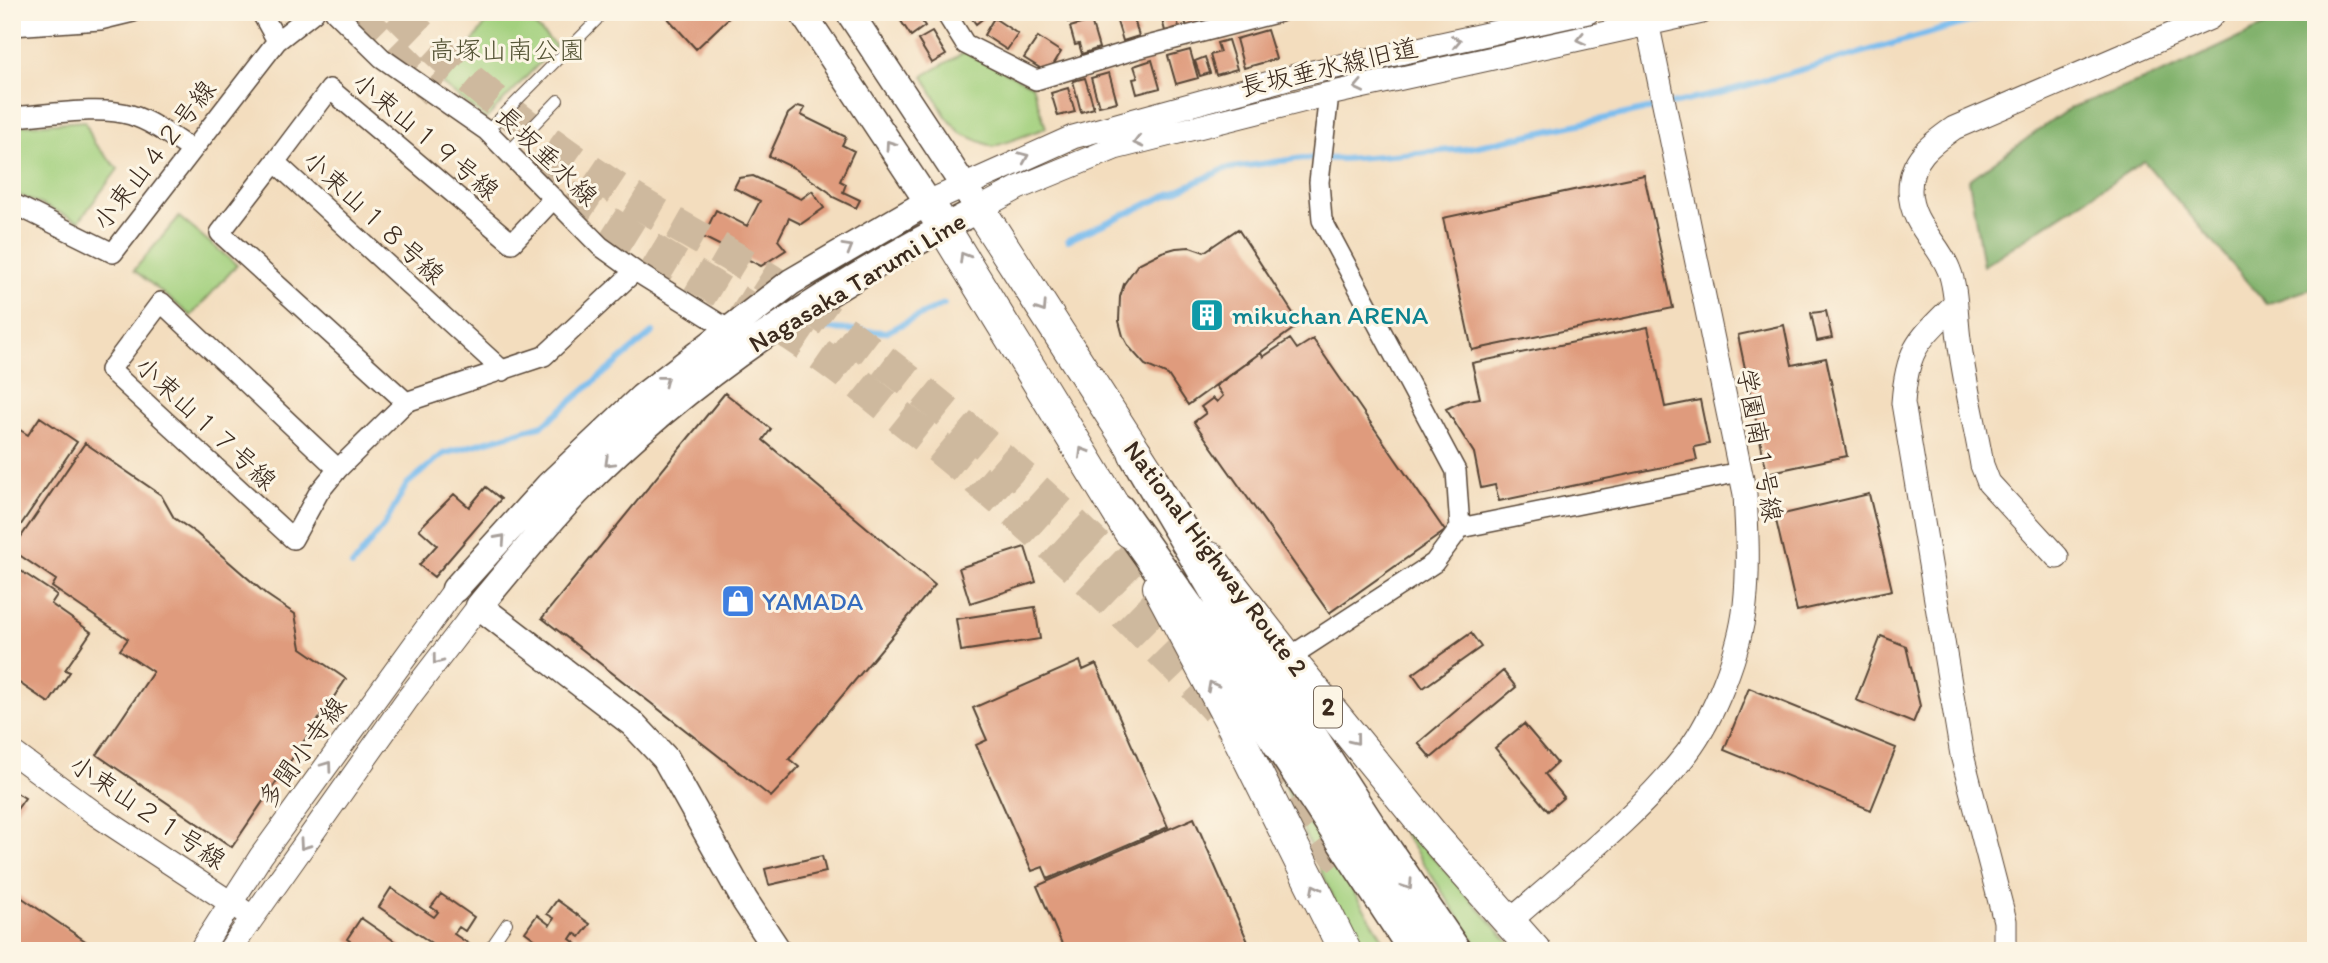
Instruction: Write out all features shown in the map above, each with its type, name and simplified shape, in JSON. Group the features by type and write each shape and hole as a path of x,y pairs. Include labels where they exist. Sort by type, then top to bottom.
{"highway":[{"name":"National Highway Route 2","path":"971,197 1135,453 1208,555 1288,658 1434,836 1535,951"},
{"name":"National Highway Route 2","path":"937,214 1118,510 1230,720 1345,951"},
{"path":"1135,453 1222,600 1370,828 1454,951"},
{"path":"1118,510 1224,659 1416,951"}],"main road":[{"name":"Nagasaka Tarumi Line","path":"802,12 937,214"},
{"name":"Nagasaka Tarumi Line","path":"455,589 549,485 642,397 791,282 971,197 849,12"},
{"name":"Nagasaka Tarumi Line","path":"478,606 576,494 639,434 716,370 835,289 937,214"},
{"path":"478,606 634,724 651,740 665,758 745,901 778,951"}],"street":[{"path":"12,26 100,20 132,12"},
{"path":"261,12 277,41"},
{"name":"小束山４２号線","path":"12,203 113,253 277,41 314,12"},
{"name":"長坂垂水線","path":"335,12 382,58 487,131 600,246 728,330"},
{"path":"946,12 965,44 1037,80 1140,48 1280,12"},
{"name":"長坂垂水線旧道","path":"971,197 1073,136 1299,75 1588,12"},
{"name":"長坂垂水線旧道","path":"971,197 1018,188 1115,148 1646,18 1702,12"},
{"path":"2057,557 1989,483 1982,465 1959,342 1950,270 1913,209 1910,190 1914,169 1928,146 1954,128 2210,18 2215,12"},
{"name":"学園南１号線","path":"1509,922 1655,789 1688,751 1712,708 1734,658 1745,608 1749,555 1745,494 1646,18"},
{"name":"小束山１９号線","path":"275,162 330,89 512,243 554,198"},
{"path":"1329,94 1319,182 1322,220 1456,471 1461,528"},
{"path":"12,117 100,111 130,114 158,127 192,150"},
{"name":"小束山１８号線","path":"406,402 220,233 275,162 503,371"},
{"name":"小束山１７号線","path":"338,469 161,302 110,370 292,539 319,492 338,469 406,402 544,356 635,271"},
{"path":"1955,304 1918,341 1905,373 1903,403 1962,755 2005,921 2006,951"},
{"path":"1288,658 1434,563 1461,528 1740,472"},
{"name":"多聞小寺線","path":"200,951 261,856 455,589"},
{"path":"229,951 406,701 478,606"},
{"name":"小束山２１号線","path":"12,752 97,815 252,918"}],"lane":[{"path":"487,131 597,20"},
{"path":"508,152 558,100"},
{"path":"488,951 507,923"}],"green space":[{"name":"高塚山南公園","path":"494,12 521,12 556,46 486,119 442,84"},
{"path":"2286,12 2316,12 2316,287 2266,304 2144,161 1983,266 1969,180 2070,108 2175,68 2285,16"},
{"path":"965,52 1032,85 1046,128 993,147 960,133 945,115 923,76"},
{"path":"85,121 94,143 118,169 79,221 12,192 12,126"},
{"path":"179,217 237,265 191,316 134,270"},
{"path":"1279,775 1391,951 1356,951"},
{"path":"1382,800 1517,951 1481,951"}],"building":[{"path":"668,12 735,12 696,49 665,15"},
{"path":"895,12 921,12 923,15 919,17 925,26 911,36"},
{"path":"967,12 991,12 976,24"},
{"path":"1065,12 1082,12 1084,18 1068,22"},
{"path":"1132,12 1139,36 1123,41 1115,15"},
{"path":"1160,12 1175,12 1179,27 1165,31"},
{"path":"1182,12 1195,12 1199,23 1187,27"},
{"path":"994,18 1018,34 1007,50 984,35"},
{"path":"1091,21 1099,48 1082,54 1079,44 1075,45 1070,27"},
{"path":"1267,30 1276,59 1244,68 1236,39"},
{"path":"932,32 946,55 932,63 918,40"},
{"path":"1038,37 1061,52 1048,73 1024,58"},
{"path":"1228,40 1237,69 1216,75 1210,55 1220,52 1217,43"},
{"path":"1190,50 1198,78 1176,84 1168,56"},
{"path":"1205,57 1210,73 1200,76 1195,61"},
{"path":"1152,60 1160,88 1137,94 1133,79 1138,78 1134,66"},
{"path":"1109,73 1117,102 1099,106 1091,78"},
{"path":"1085,78 1094,108 1081,112 1073,81"},
{"path":"1068,88 1075,112 1058,116 1051,93"},
{"path":"798,106 805,108 801,115 846,137 842,145 854,151 840,181 846,184 843,192 860,200 856,208 833,197 794,168 769,156 788,114"},
{"path":"1644,175 1673,308 1472,350 1443,218"},
{"path":"753,176 801,199 812,191 824,208 801,224 789,218 778,240 786,250 761,266 703,237 716,210 747,226 760,201 734,188 739,178"},
{"name":"mikuchan ARENA","path":"1238,229 1300,324 1188,405 1168,375 1145,365 1129,347 1119,321 1120,297 1124,284 1138,264 1176,248 1190,247 1204,252"},
{"path":"1826,311 1832,338 1817,341 1811,313"},
{"path":"1784,325 1792,365 1826,358 1847,456 1767,473 1738,335"},
{"path":"1648,327 1665,407 1700,400 1709,444 1694,447 1697,460 1499,501 1495,485 1481,488 1474,453 1446,409 1463,401 1480,398 1472,363"},
{"path":"1290,339 1297,349 1313,339 1445,531 1329,613 1194,422 1206,413 1201,407 1213,398 1217,402 1223,396 1216,386 1261,353 1263,357"},
{"name":"YAMADA","path":"725,393 771,429 763,440 935,585 789,759 799,767 771,797 542,618"},
{"path":"40,417 77,442 12,538 12,425 28,435"},
{"path":"85,443 161,495 174,518 196,533 267,595 295,614 301,648 346,679 232,847 97,755 153,672 120,650 128,639 52,587 56,580 12,550"},
{"path":"486,487 501,499 434,577 419,565 437,545 419,529 454,494 469,507"},
{"path":"1869,494 1892,590 1797,611 1775,516"},
{"path":"1025,547 1036,582 970,603 959,568"},
{"path":"12,565 57,595 51,604 91,632 65,670 70,672 49,703 12,678"},
{"path":"1035,607 1040,639 961,651 956,619"},
{"path":"1471,633 1481,647 1423,688 1413,674"},
{"path":"1881,636 1906,646 1920,706 1913,723 1856,700"},
{"path":"1080,661 1083,670 1096,664 1168,827 1048,879 1043,867 1032,871 976,745 987,740 973,708"},
{"path":"1503,671 1516,687 1431,758 1418,743"},
{"path":"1749,688 1896,748 1871,810 1724,750"},
{"path":"1524,724 1557,763 1545,774 1564,797 1548,811 1495,748"},
{"path":"12,790 25,798 12,816"},
{"path":"1194,818 1252,951 1065,951 1037,886"},
{"path":"822,856 826,872 769,885 765,869"},
{"path":"391,888 434,917 438,912 431,907 441,894 474,917 465,931 459,927 454,934 469,944 464,951 443,951 379,907"},
{"path":"12,891 100,951 12,951"},
{"path":"557,900 590,924 580,937 574,933 570,939 586,951 551,951 525,932 537,915 550,925 554,918 547,914"},
{"path":"361,918 409,951 364,951 347,939"}],"waterway":[{"path":"1068,240 1225,169 1303,158 1343,159 1464,149 1717,94 2003,12"},
{"path":"813,328 886,332 944,304"},
{"path":"352,566 385,524 407,484 443,454 543,425 653,332"}],"tunnel":[{"path":"355,12 435,92"},
{"path":"397,12 473,82 554,146 630,197 770,280 879,358 1032,486 1177,624"},
{"path":"526,165 598,216 822,356 972,475 1077,569 1177,667 1241,738 1342,861"}],"place":[{"name":"mikuchan ARENA","path":"1207,315"},
{"name":"YAMADA","path":"738,601"}]}
